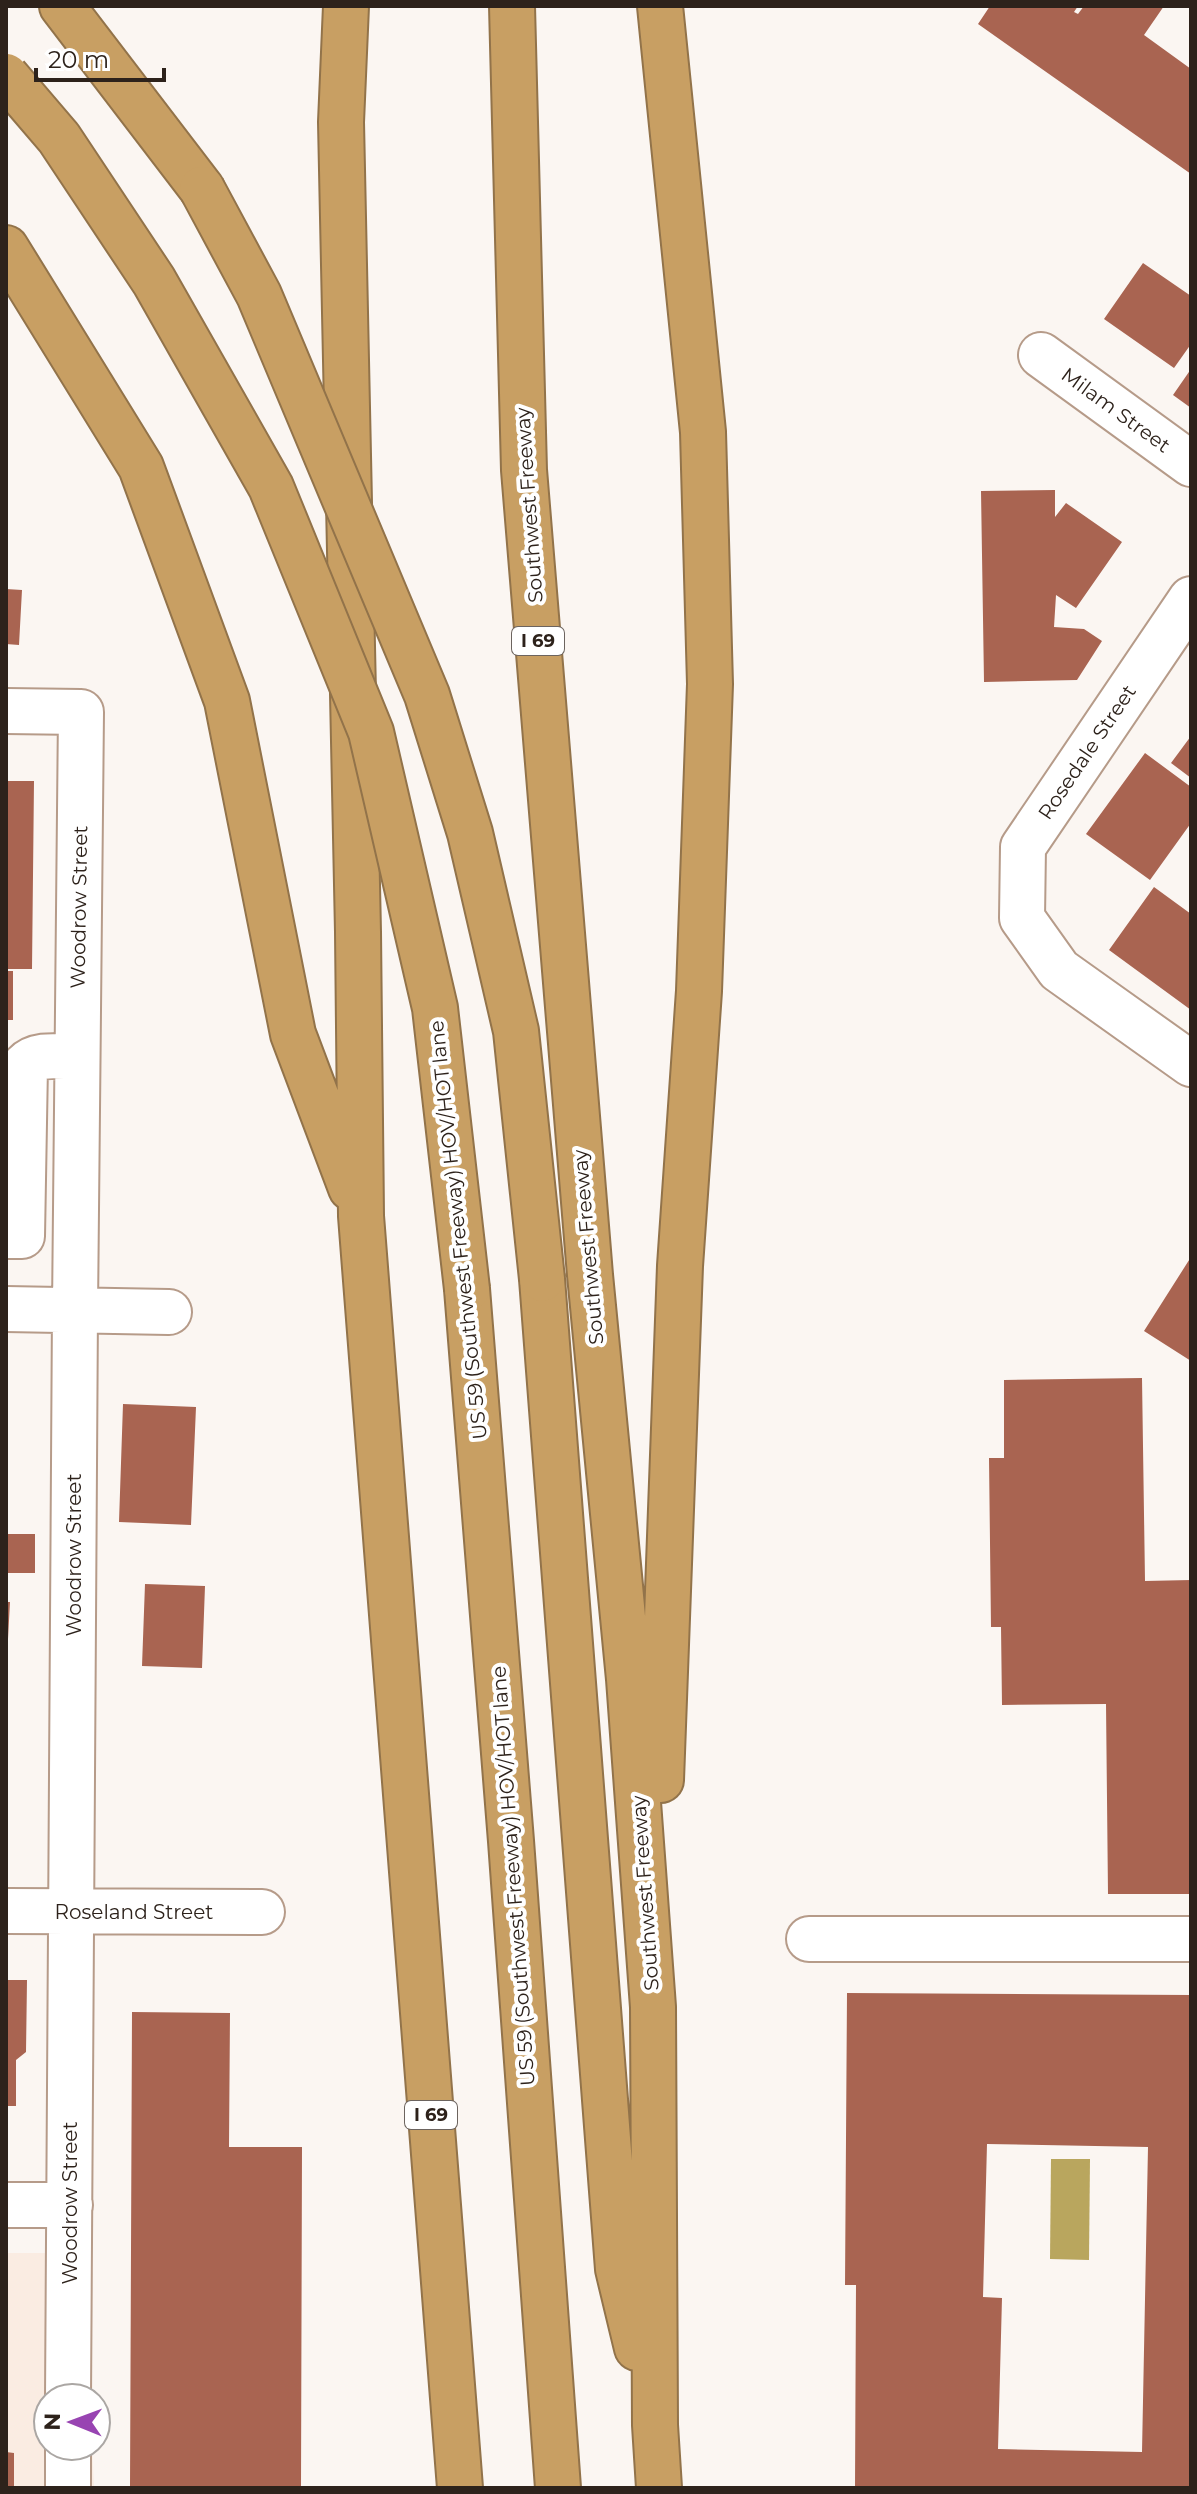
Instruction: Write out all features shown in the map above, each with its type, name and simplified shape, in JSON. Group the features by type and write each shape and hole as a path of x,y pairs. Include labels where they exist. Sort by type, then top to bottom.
{"highway":[{"path":"62,6 202,189"},
{"path":"90,6 202,189 259,295 427,695 470,833 516,1031 542,1279 618,2269 655,2425"},
{"name":"I 69","path":"346,6 341,122 361,1216 460,2488"},
{"name":"Southwest Freeway","path":"512,6 524,470 590,1275 629,1679 653,2007 655,2425 659,2488"},
{"path":"653,2007 680,1266 699,991 710,684 703,432 660,6"},
{"name":"US 59 (Southwest Freeway) HOV/HOT lane","path":"6,76 59,138 154,281 271,487 371,732 435,1008 467,1289 558,2488"},
{"path":"6,248 141,467 227,701 293,1034 361,1216"}],"street":[{"name":"Milam Street","path":"1041,355 1191,464"},
{"name":"Rosedale Street","path":"1191,599 1023,847 1022,918 1059,970 1191,1064"},
{"name":"Woodrow Street","path":"6,711 81,712 68,2382"},
{"path":"75,1237 14,1236 23,1148 25,1065 31,1059 40,1057 77,1057"},
{"path":"23,1148 76,1149"},
{"path":"6,1309 169,1312"},
{"name":"Roseland Street","path":"6,1911 262,1912"},
{"path":"809,1939 1191,1939"},
{"path":"6,2205 70,2205"},
{"path":"68,2462 68,2488"}],"shaded area":[{"path":"1051,2159 1090,2159 1089,2260 1050,2259"},
{"path":"6,2253 87,2253 91,2382 32,2382 32,2462 93,2462 94,2488 6,2488"}],"building":[{"path":"990,6 1078,6 1074,12 1078,14 1084,6 1164,6 1144,35 1191,69 1191,174 978,24"},
{"path":"1143,263 1191,296 1191,344 1174,368 1104,319"},
{"path":"1191,369 1191,408 1173,395"},
{"path":"1055,490 1055,517 1066,503 1122,542 1076,608 1056,595 1054,627 1084,629 1102,641 1077,680 984,682 981,491"},
{"path":"6,589 22,590 19,645 6,644"},
{"path":"1191,736 1191,778 1171,763"},
{"path":"1145,753 1191,787 1191,823 1150,880 1086,834"},
{"path":"6,781 34,781 32,969 6,969"},
{"path":"1154,887 1191,914 1191,1010 1109,950"},
{"path":"6,971 13,971 13,1020 6,1020"},
{"path":"1191,1257 1191,1361 1144,1331"},
{"path":"1142,1378 1145,1581 1191,1580 1191,1894 1108,1894 1106,1704 1002,1705 1001,1627 991,1627 989,1458 1004,1458 1004,1380"},
{"path":"123,1404 196,1407 191,1525 119,1522"},
{"path":"6,1534 35,1534 35,1573 6,1573"},
{"path":"145,1584 205,1586 202,1668 142,1666"},
{"path":"6,1602 10,1602 8,1639 6,1639"},
{"path":"6,1980 27,1980 26,2052 16,2060 16,2106 6,2106"},
{"path":"847,1993 1191,1995 1191,2488 855,2488 856,2285 845,2285","holes":["987,2144 1148,2147 1142,2452 998,2449 1002,2298 983,2297"]},
{"path":"132,2012 230,2013 229,2147 302,2147 301,2488 130,2488"},
{"path":"6,2452 14,2453 14,2488 6,2488"}]}
